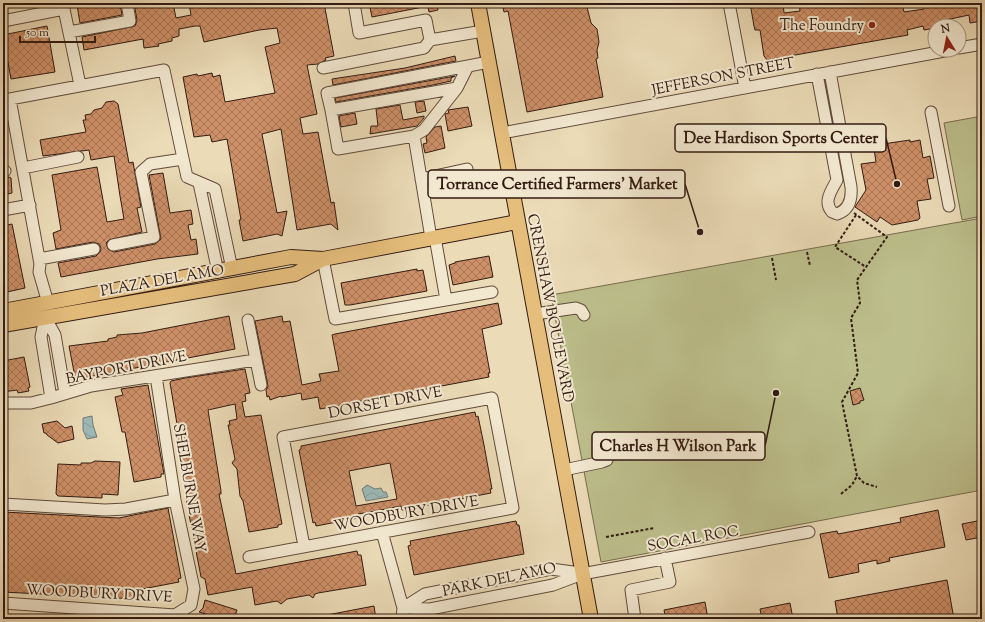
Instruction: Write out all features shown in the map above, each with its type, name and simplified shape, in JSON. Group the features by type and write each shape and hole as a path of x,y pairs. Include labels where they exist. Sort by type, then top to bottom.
{"main road":[{"name":"CRENSHAW BOULEVARD","path":"478,3 591,619"},
{"name":"PLAZA DEL AMO","path":"3,325 47,307 291,257 323,258 518,222"},
{"name":"PLAZA DEL AMO","path":"3,311 235,284 295,274 323,258"},
{"path":"232,269 235,284"}],"street":[{"path":"69,32 130,21 127,3"},
{"path":"354,3 360,33 426,20 430,40"},
{"path":"729,3 745,88"},
{"path":"3,21 64,9 80,85"},
{"path":"323,68 424,48 430,40 483,31"},
{"path":"967,47 982,44"},
{"name":"JEFFERSON STREET","path":"502,133 927,54"},
{"path":"468,66 457,88 424,130 414,136 338,149 327,93 468,66 489,62"},
{"path":"52,398 40,337 47,307 47,288 43,267 40,261 10,99 164,70 187,177 215,189 232,269"},
{"path":"818,74 837,180 829,196 827,204 832,212 837,214 846,208 852,195 830,72"},
{"path":"331,110 457,88"},
{"path":"932,112 949,206"},
{"path":"414,136 421,179 446,300"},
{"path":"23,168 78,157"},
{"path":"113,245 154,237 141,172 150,164 183,159"},
{"path":"421,179 467,168"},
{"path":"199,183 218,272"},
{"path":"3,210 30,205"},
{"path":"40,261 94,249"},
{"path":"323,258 335,319 492,292"},
{"path":"47,307 55,336 65,393"},
{"path":"535,314 576,308 581,310 584,315"},
{"path":"248,320 261,386"},
{"name":"BAYPORT DRIVE","path":"3,403 31,403 90,386 255,360"},
{"path":"46,367 60,365"},
{"name":"SHELBURNE WAY","path":"156,376 175,500 194,589 191,605"},
{"name":"DORSET DRIVE","path":"304,546 283,437 492,398 513,508"},
{"path":"564,470 602,462 607,460 609,452"},
{"path":"3,504 105,510 126,509 175,500"},
{"name":"WOODBURY DRIVE","path":"248,557 513,508"},
{"path":"382,532 402,614"},
{"name":"SOCAL ROC","path":"582,574 809,532"},
{"path":"635,619 631,590 670,582 665,558"},
{"name":"PARK DEL AMO","path":"402,614 425,594 551,569 582,574"},
{"name":"PARK DEL AMO","path":"402,614 553,585 582,574"},
{"name":"WOODBURY DRIVE","path":"3,603 175,615 191,605"}],"path":[{"path":"846,208 887,237 857,280 860,303 851,318 858,374 842,402 857,476 864,483 877,487"},
{"path":"856,215 834,247 866,267"},
{"path":"807,252 810,266"},
{"path":"772,258 776,280"},
{"path":"841,494 852,485 857,476"},
{"path":"606,537 654,528"}],"green space":[{"path":"982,116 982,216 962,220 944,123"},
{"path":"982,218 982,490 601,562 551,295"}],"water":[{"path":"92,416 97,437 87,439 83,430 83,418"},
{"path":"367,485 375,489 381,488 383,492 386,492 388,497 366,501 362,489"}],"building":[{"path":"84,3 120,3 122,15 80,23 77,5"},
{"path":"134,3 173,3 176,18 191,15 189,3 324,3 334,56 325,58 326,60 318,64 307,65 317,114 300,118 303,134 318,132 331,203 334,202 338,230 331,224 297,230 281,129 262,134 277,213 287,211 282,236 277,234 243,241 239,220 241,220 227,139 212,142 210,135 194,137 183,77 212,73 213,77 220,75 225,102 275,93 265,47 280,43 277,28 259,30 204,42 200,26 195,26 179,29 179,36 172,38 172,41 158,44 159,46 144,48 143,39 84,50 82,37 135,26 137,20"},
{"path":"369,3 423,3 423,7 372,17"},
{"path":"427,3 437,3 438,10 429,12"},
{"path":"502,3 586,3 591,23 597,29 599,42 597,50 598,58 596,59 603,97 527,112 508,11 504,12"},
{"path":"750,3 783,3 784,13 800,11 799,3 865,3 866,5 878,3 902,3 904,12 924,9 923,3 982,3 982,21 970,23 969,15 955,18 927,18 927,29 924,30 923,26 907,30 908,35 767,60 764,56 760,30 755,30"},
{"path":"47,26 55,72 11,79 3,35"},
{"path":"455,56 456,61 333,85 332,79 405,68"},
{"path":"455,76 451,78 451,81 433,85 336,102 335,98"},
{"path":"114,101 118,104 129,163 133,162 141,207 137,208 142,232 109,240 106,243 108,249 114,252 155,244 161,239 149,175 163,173 170,213 191,210 193,224 188,225 191,240 196,239 198,254 157,259 61,277 58,263 96,256 100,252 101,248 99,244 93,242 56,249 53,233 61,230 52,175 97,167 107,222 124,219 114,156 91,160 89,150 43,156 40,140 86,132 83,120 86,120 85,115 91,114 94,110 102,108 106,102"},
{"path":"424,101 426,111 417,113 415,102"},
{"path":"400,105 403,120 424,116 424,118 417,126 370,134 371,126 378,126 376,109"},
{"path":"468,107 472,126 448,131 445,114 449,113 448,110"},
{"path":"355,113 357,124 341,127 339,116"},
{"path":"441,126 445,148 425,153 423,144 427,143 426,137 435,127"},
{"path":"910,140 910,142 920,140 923,158 930,156 934,178 927,179 931,199 917,201 920,218 918,220 892,225 880,217 877,222 855,207 866,190 861,164 876,162 874,149 884,147 883,144"},
{"path":"3,178 11,178 12,193 3,195"},
{"path":"12,224 25,288 7,292 3,275 3,226"},
{"path":"489,256 493,277 453,285 449,265 455,262"},
{"path":"417,269 417,271 423,270 427,291 345,305 341,283"},
{"path":"498,303 502,324 482,329 490,373 488,373 489,377 320,409 318,397 302,400 301,393 281,396 270,400 269,396 267,397 266,390 268,386 255,321 282,316 283,322 290,321 302,385 321,381 319,374 339,371 332,335"},
{"path":"229,316 235,349 77,379 75,377 69,346 108,341 108,339 117,337 117,335 142,333"},
{"path":"24,357 30,387 28,388 29,391 18,393 17,390 3,392 3,361"},
{"path":"245,369 250,393 245,394 246,401 242,402 245,417 261,415 282,524 278,525 278,527 249,532 243,501 240,496 237,469 232,463 235,459 228,425 230,425 229,421 237,419 235,404 208,410 221,491 221,494 219,494 236,574 357,551 358,555 361,555 366,585 318,593 315,594 313,598 309,595 287,599 281,604 277,601 255,605 252,587 208,595 205,579 201,577 187,504 186,488 175,424 177,424 170,383 171,381 185,378"},
{"path":"148,385 164,474 161,474 161,477 134,482 125,432 122,432 115,397 123,395 121,389"},
{"path":"860,388 864,400 853,405 850,391"},
{"path":"475,412 476,417 478,416 492,489 490,489 491,493 402,510 401,506 358,514 358,518 316,526 315,522 313,523 299,450 301,449 301,446","holes":["390,463 397,499 356,506 349,471"]},
{"path":"57,421 65,428 72,426 74,439 58,443 44,433 42,424"},
{"path":"95,461 120,462 118,495 102,494 102,498 58,496 56,494 58,464 81,465 81,463 91,463"},
{"path":"168,508 181,578 178,579 179,582 137,590 137,599 3,592 3,512 119,518"},
{"path":"938,510 945,547 889,558 890,561 877,564 877,560 858,564 859,572 829,578 820,534 837,531 838,534 901,522 900,518"},
{"path":"982,520 982,537 966,540 962,524"},
{"path":"516,521 517,525 519,525 524,554 414,575 408,546 411,545 410,541"},
{"path":"947,580 954,619 838,619 835,601"},
{"path":"205,600 237,610 234,619 222,619 199,612 203,608"},
{"path":"705,602 708,619 666,619 664,610"},
{"path":"790,603 793,619 762,619 760,609"},
{"path":"374,606 376,619 327,619 327,615"}],"place":[{"name":"The Foundry","path":"872,25"},
{"name":"Dee Hardison Sports Center","path":"897,184"},
{"name":"Torrance Certified Farmers' Market","path":"700,232"},
{"name":"Charles H Wilson Park","path":"776,393"}]}
